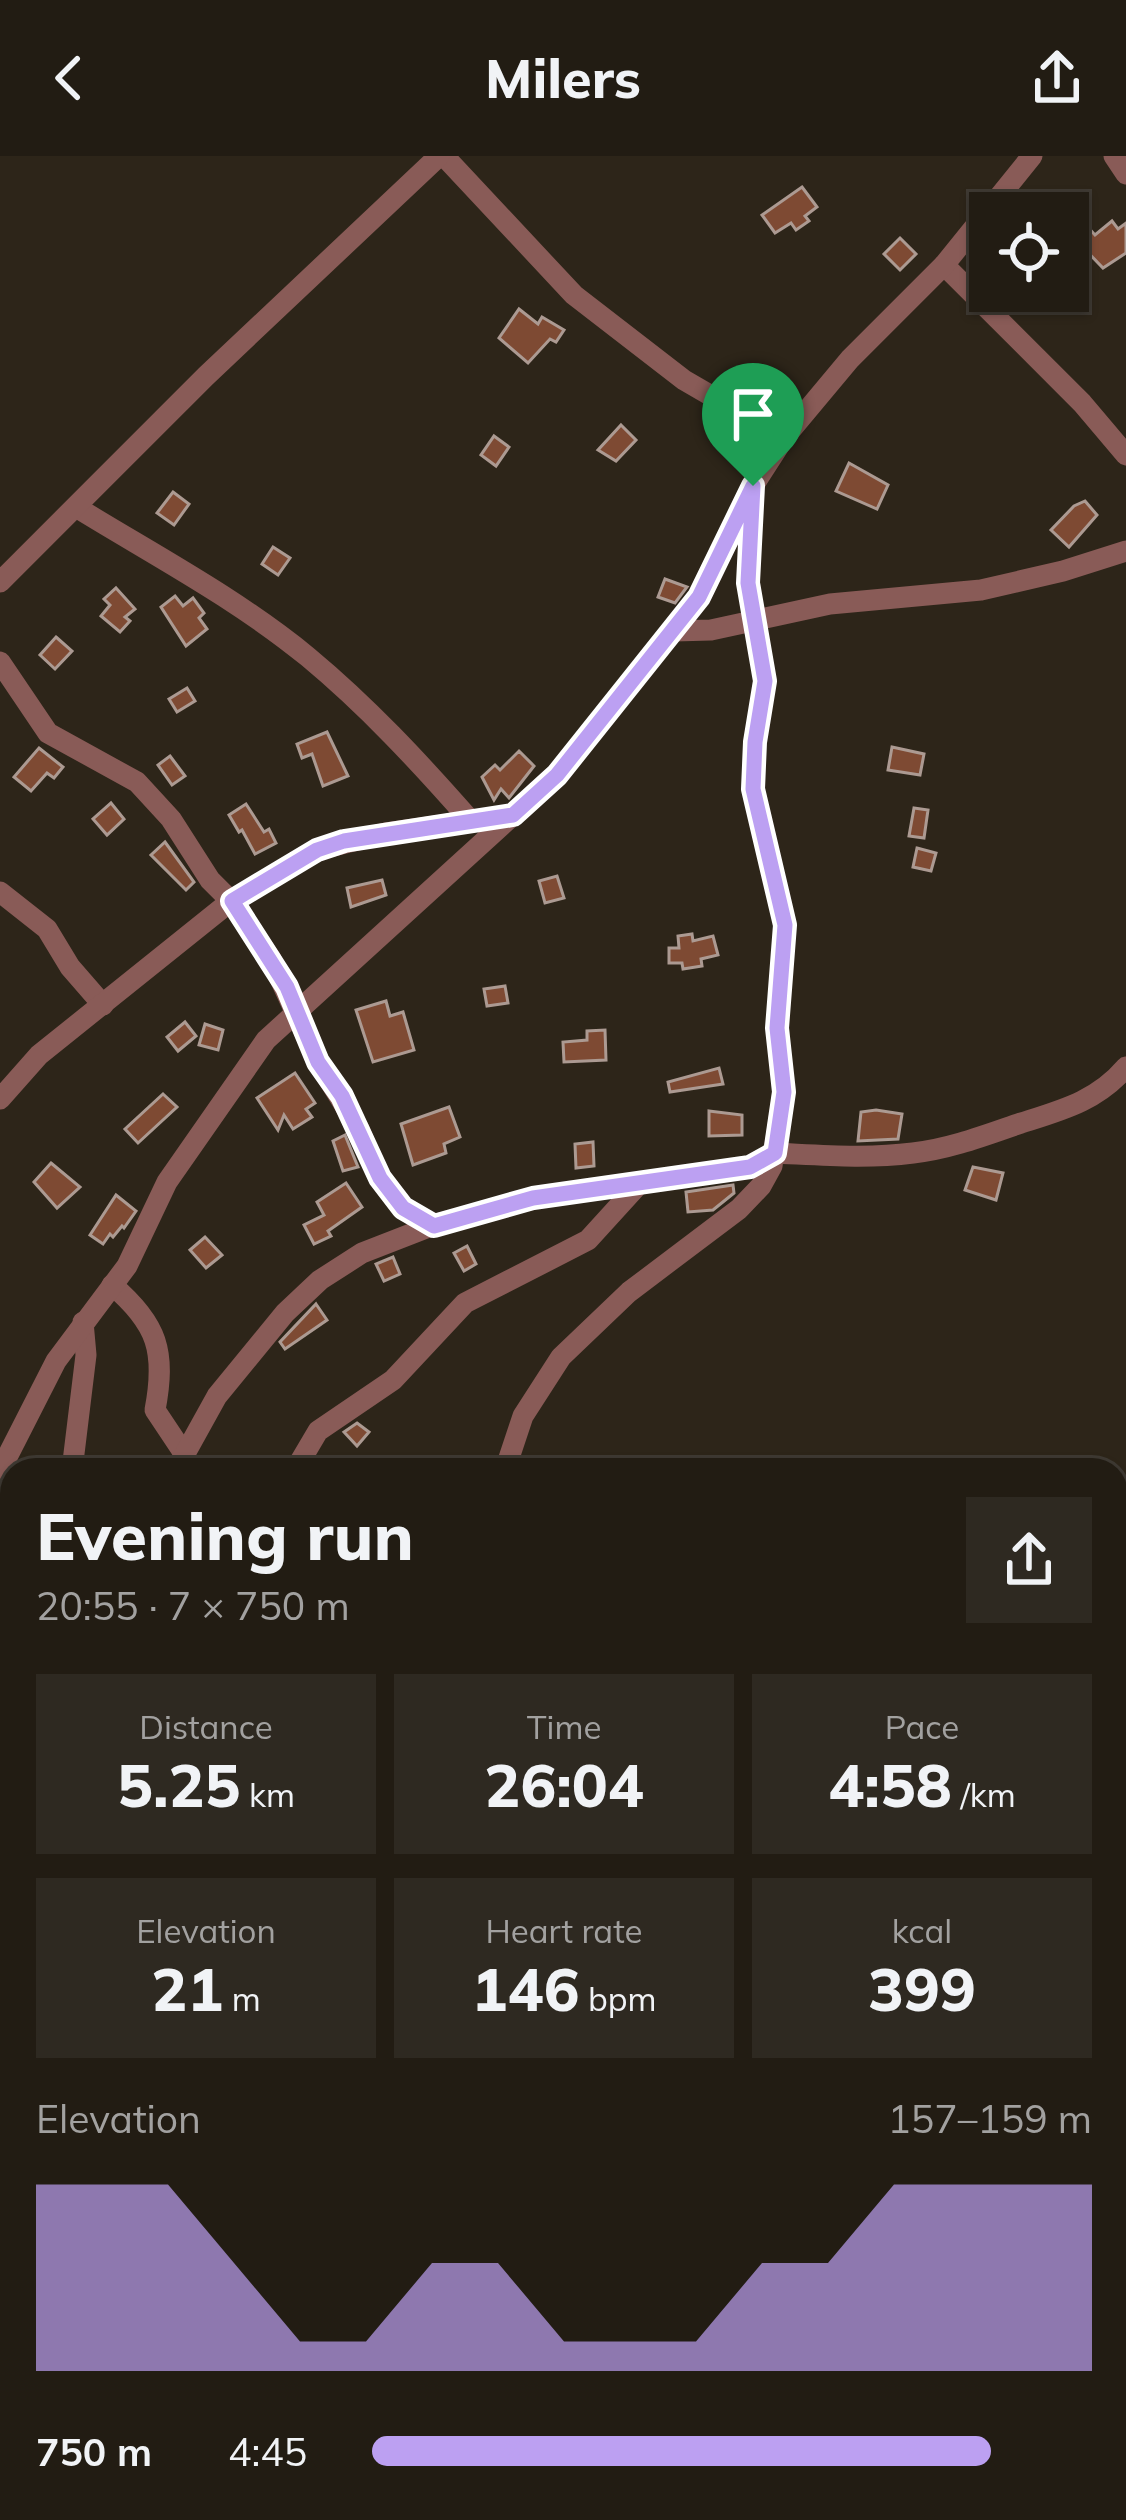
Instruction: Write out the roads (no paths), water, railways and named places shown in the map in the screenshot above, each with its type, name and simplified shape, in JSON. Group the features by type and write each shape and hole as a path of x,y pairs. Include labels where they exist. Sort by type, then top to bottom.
{"street":[{"path":"0,582 206,376 441,156 574,295 684,380 784,438"},
{"path":"6,1458 34,1398 83,1322 127,1266 167,1182 238,1077 297,1009 557,775 674,631 719,560 753,486 784,438 850,358 944,265 1032,156"},
{"path":"1114,156 1126,174"},
{"path":"944,265 1082,403 1126,455"},
{"path":"509,1458 523,1416 561,1357 629,1292 739,1209 766,1180 775,1153 784,1092 777,1028 785,925 753,789 765,681 748,583 753,486"},
{"path":"76,507 215,589 305,654 363,706 470,820"},
{"path":"674,631 711,630 830,604 981,590 1126,551"},
{"path":"0,662 48,733 121,772 156,800 210,880 232,901 272,958 318,1062 342,1096 380,1178 403,1208 434,1226"},
{"path":"0,1100 39,1055 232,901 317,850 344,841 513,815"},
{"path":"0,892 47,929 70,968 103,1005"},
{"path":"182,1458 217,1396 300,1297 362,1253 434,1226 533,1198 750,1167 775,1153 890,1155 951,1146 1075,1106 1098,1095 1126,1067"},
{"path":"302,1458 318,1431 393,1380 465,1304 588,1240 639,1184"},
{"path":"112,1285 153,1333 162,1373 155,1410 179,1458"},
{"path":"73,1458 86,1355 83,1322"}]}
